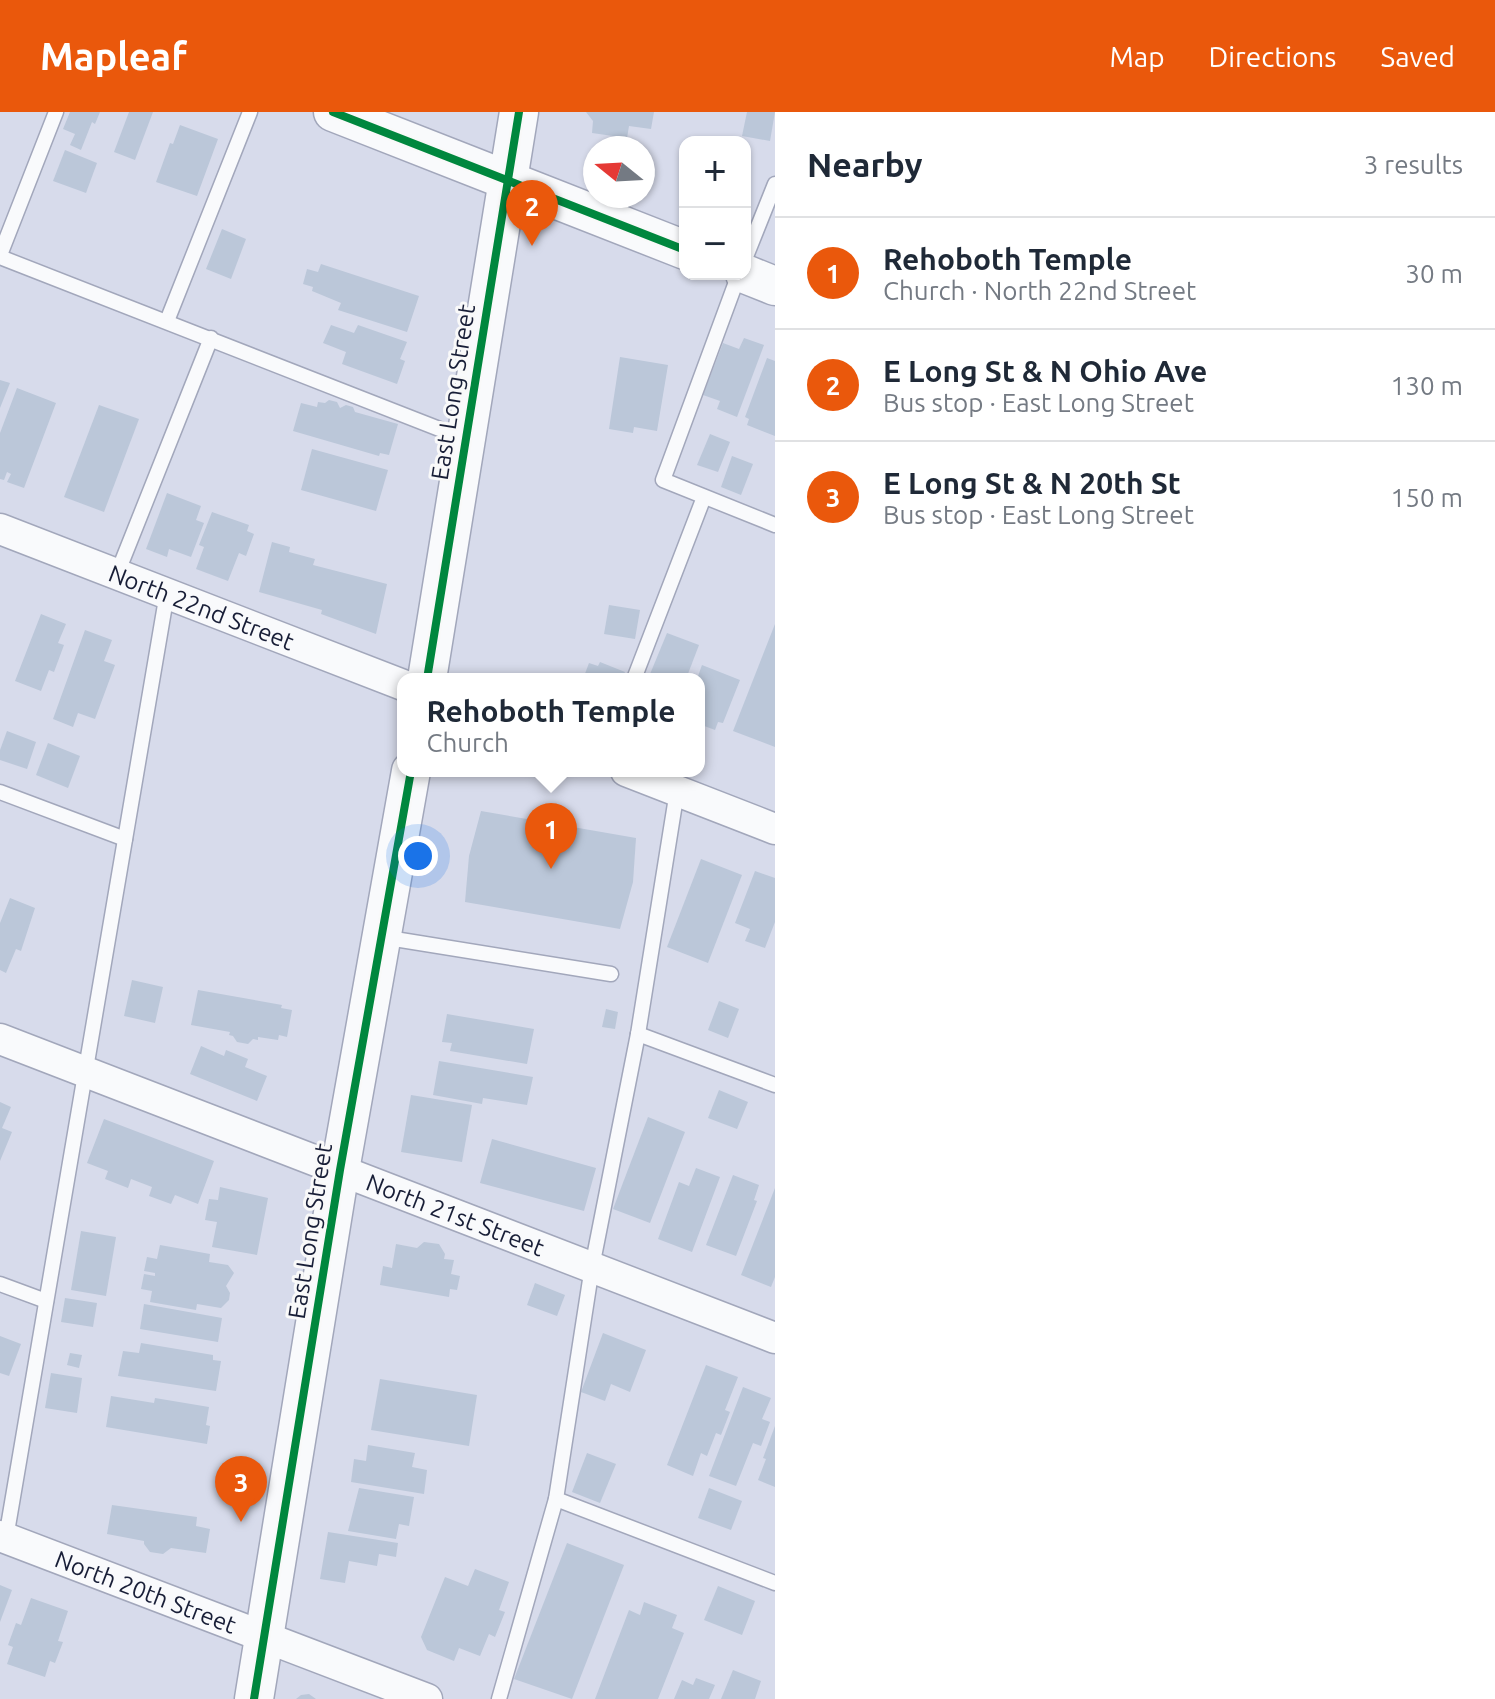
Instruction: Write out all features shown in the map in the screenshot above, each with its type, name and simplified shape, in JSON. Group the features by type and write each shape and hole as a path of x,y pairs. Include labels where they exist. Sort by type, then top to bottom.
{"street":[{"path":"333,112 679,248"},
{"name":"East Long Street","path":"428,673 519,112"},
{"path":"751,276 775,286"},
{"name":"North 22nd Street","path":"0,529 397,683"},
{"name":"East Long Street","path":"254,1699 340,1170 410,777"},
{"path":"641,777 775,829"},
{"name":"North 21st Street","path":"0,1039 775,1338"},
{"name":"North 20th Street","path":"3,1537 427,1699"}],"lane":[{"path":"56,112 0,256 466,440"},
{"path":"167,321 250,112"},
{"path":"751,244 775,184"},
{"path":"737,280 663,480 775,525"},
{"path":"117,574 211,338"},
{"path":"636,673 704,497"},
{"path":"3,1537 167,593"},
{"path":"499,1699 556,1499 592,1267 638,1034 677,791"},
{"path":"0,792 125,839"},
{"path":"382,937 611,974"},
{"path":"638,1034 775,1085"},
{"path":"0,1284 46,1301"},
{"path":"556,1499 775,1583"}],"building":[{"path":"70,112 100,112 95,124 92,122 81,150 70,145 75,134 63,129"},
{"path":"129,112 153,112 135,160 114,152"},
{"path":"586,112 654,112 651,129 629,126 627,136 592,133 593,121"},
{"path":"747,112 775,112 770,141 742,136"},
{"path":"180,125 218,139 197,196 156,182"},
{"path":"65,150 97,163 86,193 53,181"},
{"path":"222,229 246,239 231,279 206,269"},
{"path":"321,264 419,296 407,332 338,310 341,303 303,284 307,269 318,272"},
{"path":"331,325 354,333 358,325 407,342 400,359 405,361 397,384 342,364 346,352 323,343"},
{"path":"744,338 764,345 737,417 717,409 720,401 703,395 723,343 739,349"},
{"path":"620,357 668,365 657,431 634,427 633,433 609,429"},
{"path":"767,358 775,361 775,436 747,425 749,419 745,417"},
{"path":"0,380 10,383 0,408"},
{"path":"17,388 56,403 24,488 7,482 11,474 7,472 4,480 0,479 0,433"},
{"path":"318,402 337,402 340,408 346,405 353,407 355,412 398,424 389,455 380,453 379,456 293,431 301,403 317,407"},
{"path":"99,405 139,419 104,512 64,497"},
{"path":"710,434 730,442 718,472 697,465"},
{"path":"312,449 388,470 376,511 301,490"},
{"path":"732,456 753,464 741,495 721,487"},
{"path":"167,493 201,506 196,520 204,523 191,557 169,549 167,557 146,549"},
{"path":"212,512 249,525 247,531 254,534 246,556 239,553 228,581 196,569 204,547 199,545"},
{"path":"272,542 290,547 289,552 315,559 313,565 387,584 376,634 321,614 322,610 259,592"},
{"path":"609,605 640,610 635,639 604,634"},
{"path":"41,614 66,624 58,643 64,645 54,672 49,670 41,691 15,681"},
{"path":"775,624 775,747 733,731"},
{"path":"85,630 112,640 104,661 115,665 95,719 78,713 73,727 53,719"},
{"path":"667,633 699,645 688,673 650,673"},
{"path":"600,662 625,672 585,673 589,663 598,666"},
{"path":"702,665 740,680 723,723 718,722 715,730 705,726 705,673 699,673"},
{"path":"7,731 36,742 27,769 0,760"},
{"path":"48,743 80,756 68,788 36,775"},
{"path":"481,811 636,838 633,882 620,929 465,902 469,856"},
{"path":"701,859 742,875 708,963 667,947"},
{"path":"755,871 775,878 775,922 765,948 745,941 750,929 735,923"},
{"path":"10,898 35,908 21,951 16,949 6,973 0,970 0,923"},
{"path":"132,980 163,987 155,1023 124,1016"},
{"path":"198,990 282,1005 281,1008 292,1010 287,1037 279,1035 278,1040 258,1037 258,1040 253,1039 248,1044 237,1042 229,1035 230,1032 191,1025"},
{"path":"719,1001 739,1009 728,1038 708,1030"},
{"path":"606,1009 618,1012 615,1029 602,1027"},
{"path":"447,1014 534,1029 527,1064 450,1051 452,1043 442,1042"},
{"path":"201,1046 224,1056 226,1050 248,1059 245,1067 267,1076 257,1101 190,1074"},
{"path":"439,1061 533,1077 527,1105 483,1098 482,1104 433,1095"},
{"path":"719,1090 748,1102 737,1129 708,1118"},
{"path":"411,1095 472,1105 462,1162 401,1152"},
{"path":"0,1102 11,1107 2,1128 12,1132 0,1161"},
{"path":"648,1117 685,1132 650,1223 613,1209"},
{"path":"104,1119 214,1161 198,1204 175,1195 171,1204 149,1196 152,1187 131,1179 128,1188 105,1179 108,1171 87,1163"},
{"path":"492,1139 596,1168 584,1211 480,1183"},
{"path":"696,1168 720,1177 692,1252 658,1239 679,1182 689,1186"},
{"path":"733,1175 759,1185 754,1200 757,1201 736,1256 706,1245"},
{"path":"220,1187 268,1198 257,1255 212,1247 217,1222 205,1220 209,1199 218,1200"},
{"path":"775,1188 775,1277 771,1287 741,1275"},
{"path":"81,1231 116,1237 106,1296 71,1290"},
{"path":"424,1242 439,1244 445,1254 444,1259 454,1260 451,1274 460,1276 457,1290 450,1289 449,1297 380,1285 383,1266 392,1268 396,1244 417,1248"},
{"path":"160,1245 210,1254 209,1262 228,1265 234,1273 226,1286 230,1293 229,1300 221,1308 197,1304 196,1310 150,1302 152,1291 141,1289 144,1274 155,1276 155,1273 144,1271 147,1257 157,1259"},
{"path":"535,1283 565,1295 557,1316 527,1305"},
{"path":"65,1298 97,1303 93,1327 61,1322"},
{"path":"144,1304 222,1318 218,1342 140,1329"},
{"path":"603,1333 646,1350 630,1392 611,1384 605,1401 581,1392"},
{"path":"0,1336 21,1344 9,1376 0,1373"},
{"path":"141,1343 213,1355 213,1360 221,1361 216,1391 118,1376 123,1351 139,1353"},
{"path":"70,1353 82,1355 79,1368 67,1365"},
{"path":"706,1365 738,1377 725,1410 730,1412 721,1435 716,1433 707,1456 701,1453 693,1476 667,1465"},
{"path":"51,1373 82,1378 77,1413 45,1408"},
{"path":"380,1379 477,1395 469,1446 371,1430"},
{"path":"743,1387 771,1398 762,1419 770,1422 761,1446 753,1443 736,1486 709,1476"},
{"path":"111,1396 154,1403 155,1398 209,1407 207,1444 106,1427"},
{"path":"775,1426 775,1487 758,1480"},
{"path":"368,1445 415,1453 412,1467 427,1470 424,1494 351,1482 354,1459 366,1461"},
{"path":"587,1453 616,1464 600,1503 572,1492"},
{"path":"359,1488 414,1497 409,1526 399,1524 396,1539 348,1531"},
{"path":"709,1488 742,1501 731,1530 698,1518"},
{"path":"112,1505 197,1517 196,1526 210,1529 206,1553 171,1548 163,1554 150,1552 144,1541 107,1534"},
{"path":"328,1532 398,1543 396,1557 379,1554 377,1566 349,1561 345,1583 320,1579"},
{"path":"567,1543 624,1565 572,1699 514,1679"},
{"path":"475,1569 509,1582 499,1610 505,1612 495,1637 489,1634 480,1656 459,1648 454,1661 427,1650 421,1637 445,1577 468,1586"},
{"path":"0,1585 12,1590 0,1622"},
{"path":"718,1586 755,1601 742,1635 704,1620"},
{"path":"31,1598 68,1611 58,1641 63,1642 55,1663 50,1661 45,1677 7,1664 13,1647 8,1645 16,1623 21,1625"},
{"path":"644,1602 677,1615 672,1628 684,1633 658,1699 595,1699 629,1610 640,1615"},
{"path":"733,1670 761,1681 755,1699 721,1699"},
{"path":"696,1678 715,1685 709,1699 674,1699 682,1680 693,1685"},
{"path":"309,1694 316,1699 296,1699 301,1695"}],"cycle path":[{"path":"333,112 679,248"},
{"path":"428,673 519,112"},
{"path":"254,1699 340,1170 410,777"}],"place":[{"name":"E Long St & N Ohio Ave","path":"532,246"},
{"name":"Rehoboth Temple","path":"551,869"},
{"name":"E Long St & N 20th St","path":"241,1522"}]}
